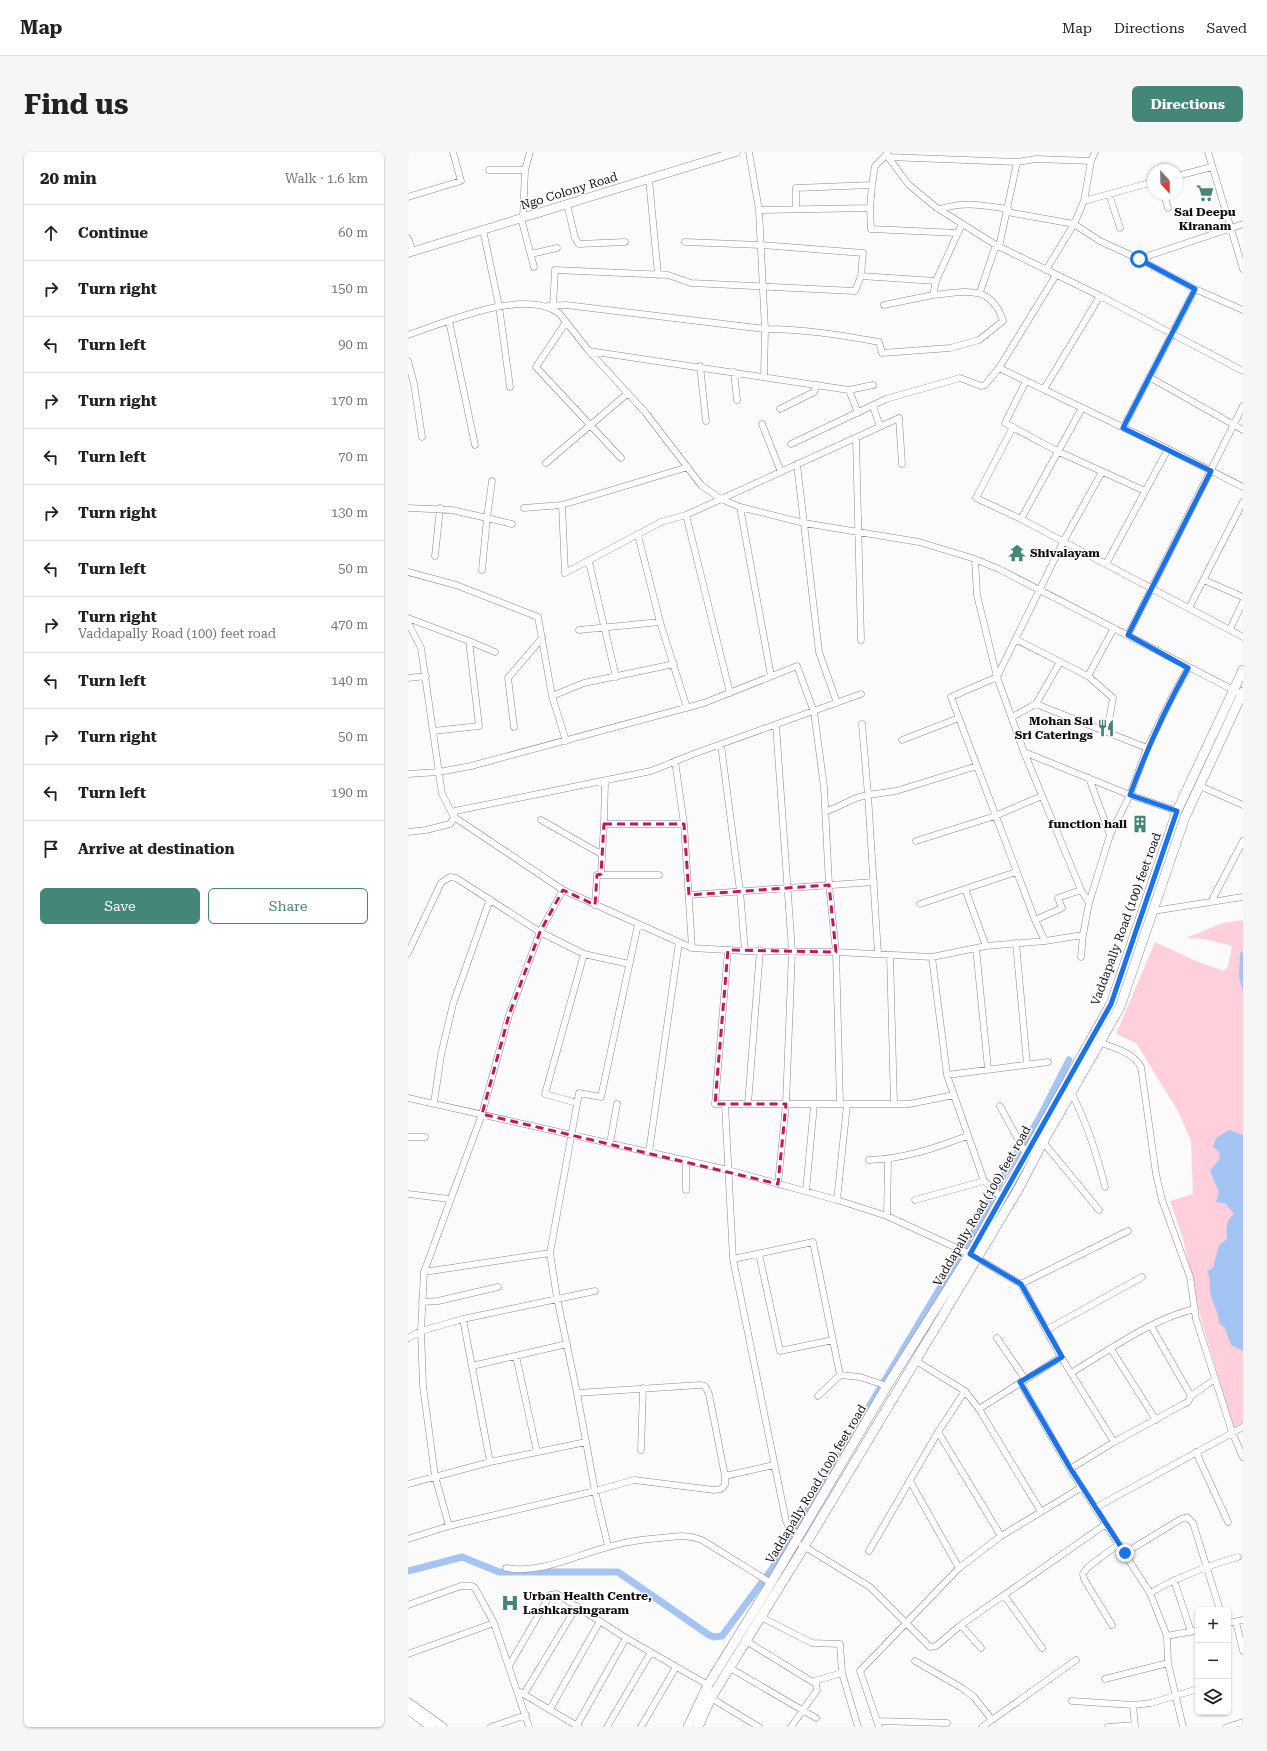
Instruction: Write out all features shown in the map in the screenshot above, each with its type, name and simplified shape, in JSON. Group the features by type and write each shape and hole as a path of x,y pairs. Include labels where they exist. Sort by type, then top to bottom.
{"main road":[{"name":"Vaddapally Road (100) feet road","path":"688,1727 708,1685 797,1536 845,1460 886,1385 971,1254 1022,1149 1111,1004 1177,811 1243,670"},
{"path":"698,1727 711,1698 916,1361 971,1254 1019,1188 1043,1142 1120,1007 1177,838 1243,694"}],"street":[{"path":"408,197 461,181 453,152"},
{"path":"530,152 524,170 522,218 534,267"},
{"name":"Ngo Colony Road","path":"410,253 736,152"},
{"path":"749,152 760,210 765,329 764,377"},
{"path":"1046,270 1074,224 1084,200 1091,161 1095,152"},
{"path":"1208,152 1243,269"},
{"path":"958,233 870,229 870,208 875,166 887,154 1017,162 1036,159 1091,161"},
{"path":"887,154 909,185 940,210 997,246 1100,296 1243,371"},
{"path":"980,292 997,246 1007,210 1017,162"},
{"path":"1183,174 1212,167"},
{"path":"489,170 524,170"},
{"path":"649,179 658,275"},
{"path":"1084,200 1147,184"},
{"path":"796,209 796,188 872,185"},
{"path":"1109,194 1120,228"},
{"path":"1166,200 1168,208"},
{"path":"567,204 575,238 579,244 625,242"},
{"path":"940,210 956,204 963,204 1007,210 1074,224 1100,241 1139,259 1195,289 1243,310"},
{"path":"760,210 870,208"},
{"path":"932,295 936,281 962,224"},
{"path":"1139,259 1243,224"},
{"path":"483,230 499,306 510,387"},
{"path":"408,238 410,253"},
{"path":"554,306 555,270 668,275 691,283 855,291 861,276 863,253 761,245 685,242"},
{"path":"531,254 556,248"},
{"path":"791,444 886,399 960,378 983,386 987,384 999,368 1056,275"},
{"path":"861,276 936,281"},
{"path":"1123,428 1195,289"},
{"path":"408,335 475,311 499,306 566,305 765,329 793,329 821,332 878,342 882,353 950,348 979,340 1003,321 997,308 980,292 971,291 932,295 884,305"},
{"path":"1044,389 1100,296"},
{"path":"546,306 559,313 589,351 645,412 701,486 721,499 740,507 804,523 919,542 975,560 1128,635 1233,691 1243,694"},
{"path":"449,321 475,445"},
{"path":"566,322 536,368 621,458"},
{"path":"589,351 700,366 849,390 873,386"},
{"path":"408,361 414,384 422,438"},
{"path":"700,366 706,421"},
{"path":"999,368 1168,449 1243,487"},
{"path":"734,372 737,400"},
{"path":"1149,377 1243,430"},
{"path":"1026,381 1005,423 1057,451 1145,491"},
{"path":"780,409 814,392 817,385"},
{"path":"849,390 858,413"},
{"path":"546,463 628,393"},
{"path":"873,406 880,427"},
{"path":"1128,635 1243,406"},
{"path":"1021,519 1057,451 1082,408"},
{"path":"562,505 565,573 661,522 686,515 899,418 902,464"},
{"path":"762,424 781,472"},
{"path":"1013,427 976,498 1021,519 1243,637"},
{"path":"856,438 861,640"},
{"path":"1106,564 1168,449"},
{"path":"797,464 819,652 837,703"},
{"path":"524,508 562,505 688,467"},
{"path":"1045,941 1016,872 951,697 997,677 1017,640 1063,542 1102,472"},
{"path":"482,570 492,481"},
{"path":"1189,608 1243,502"},
{"path":"740,507 771,676"},
{"path":"408,508 440,508 512,524"},
{"path":"435,556 440,508"},
{"path":"686,515 730,693"},
{"path":"638,535 660,622 687,708"},
{"path":"975,560 977,595 997,677 1024,752 1081,890 1089,903"},
{"path":"588,562 616,677"},
{"path":"408,572 456,585 538,617 552,696 566,740"},
{"path":"1204,580 1243,598"},
{"path":"1230,629 1243,602"},
{"path":"408,618 495,652"},
{"path":"579,630 660,622"},
{"path":"408,623 410,632 421,648 442,794 454,817 563,890 594,905 692,948 745,951 836,952 932,957 986,946 1045,941 1083,935"},
{"path":"1088,676 1114,628"},
{"path":"514,727 508,678 542,638"},
{"path":"1017,640 1088,676 1113,698 1107,732"},
{"path":"433,731 479,726 469,641"},
{"path":"1012,716 1036,704 1060,662"},
{"path":"552,696 584,683 674,664"},
{"path":"408,774 439,772 471,766 687,708 730,693 797,666 814,712 824,787 829,885 836,952 840,1104"},
{"path":"1081,958 1083,935 1089,903 1110,835 1130,795 1147,748 1172,696 1188,668"},
{"path":"408,678 426,676"},
{"path":"408,832 426,830 450,824 456,811 651,771 721,744 861,694"},
{"path":"1036,704 1147,748"},
{"path":"902,740 959,718"},
{"path":"862,724 878,954"},
{"path":"776,725 786,888 792,951 786,1104 778,1184"},
{"path":"721,744 740,891 745,951"},
{"path":"1024,752 1130,795 1177,811"},
{"path":"675,761 684,824 692,948"},
{"path":"826,811 843,805 857,796 896,791 977,766"},
{"path":"1089,778 1110,835"},
{"path":"601,874 605,781"},
{"path":"1200,786 1243,805"},
{"path":"916,841 995,816 1042,796"},
{"path":"541,820 601,854"},
{"path":"604,824 684,824"},
{"path":"1212,900 1243,841"},
{"path":"1236,854 1243,857"},
{"path":"920,904 1016,872"},
{"path":"594,905 597,875 659,875"},
{"path":"409,949 441,883 445,878 450,876 490,898 540,932 584,954 629,964"},
{"path":"689,895 874,882"},
{"path":"449,1526 435,1476 423,1386 421,1331 424,1272 449,1199 482,1114 509,1015 540,932 563,890"},
{"path":"965,890 986,946"},
{"path":"1035,920 1062,908 1058,898 1081,890"},
{"path":"1153,911 1212,900 1243,897"},
{"path":"434,1103 441,1056 453,1004 490,898"},
{"path":"608,1546 595,1491 577,1393 557,1298 550,1253 570,1134 579,1093 601,1097 638,924"},
{"path":"649,1152 679,942"},
{"path":"1016,943 1027,1064"},
{"path":"976,948 988,1069"},
{"path":"728,950 715,1104 909,1104 954,1095"},
{"path":"748,1104 760,950"},
{"path":"577,1103 545,1094 584,954"},
{"path":"890,955 894,1104"},
{"path":"932,957 947,1075 984,1181 999,1195"},
{"path":"1099,1042 1137,1059 1141,1067 1156,1174 1162,1200 1190,1277 1195,1309 1215,1379 1232,1432 1243,1457"},
{"path":"947,1075 1048,1062"},
{"path":"1072,1092 1085,1118 1098,1155 1106,1187"},
{"path":"408,1098 686,1160 806,1191 887,1216 971,1254 1021,1284 1048,1329 1071,1373 1114,1442"},
{"path":"610,1143 617,1104"},
{"path":"725,1104 733,1260 786,1521 790,1529 797,1536 804,1547 870,1587 930,1648 936,1646 961,1625 1004,1594 1106,1524"},
{"path":"806,1191 814,1105"},
{"path":"837,1200 847,1105"},
{"path":"1000,1106 1022,1149"},
{"path":"869,1160 888,1159 922,1153 968,1136"},
{"path":"408,1137 425,1137"},
{"path":"1043,1142 1099,1210"},
{"path":"887,1216 888,1159"},
{"path":"686,1160 686,1190"},
{"path":"915,1200 984,1181"},
{"path":"408,1194 449,1199"},
{"path":"1021,1284 1128,1231"},
{"path":"733,1260 813,1242 840,1375"},
{"path":"424,1272 550,1253"},
{"path":"759,1254 780,1351 833,1340"},
{"path":"1048,1329 1142,1277"},
{"path":"422,1302 438,1301 498,1287"},
{"path":"408,1338 421,1331 463,1319 595,1291"},
{"path":"1071,1373 1176,1313 1195,1309"},
{"path":"463,1319 490,1462"},
{"path":"1151,1326 1191,1396"},
{"path":"997,1338 1023,1380 1070,1468 1150,1594 1167,1636 1168,1663 1183,1727"},
{"path":"472,1366 567,1344"},
{"path":"1111,1349 1156,1420"},
{"path":"516,1356 537,1452"},
{"path":"979,1409 1023,1380 1062,1357"},
{"path":"916,1361 965,1391 979,1409 1040,1510"},
{"path":"818,1396 840,1375 860,1377 886,1385"},
{"path":"1070,1468 1114,1442 1188,1402 1191,1396 1215,1379"},
{"path":"408,1539 449,1526 595,1491 634,1480 714,1490 721,1489 725,1485 726,1476 707,1389 700,1385 577,1393"},
{"path":"641,1450 643,1388"},
{"path":"869,1551 938,1432 965,1391"},
{"path":"1095,1508 1243,1427"},
{"path":"938,1432 1000,1536"},
{"path":"408,1484 490,1462 586,1442"},
{"path":"1196,1452 1228,1522"},
{"path":"726,1476 774,1464"},
{"path":"910,1481 960,1568"},
{"path":"947,1722 878,1724 860,1671 960,1568 1000,1536 1040,1510 1082,1487"},
{"path":"1125,1553 1181,1519 1187,1517 1193,1523 1208,1566 1219,1607"},
{"path":"506,1568 518,1570 538,1568 608,1546 666,1537 692,1537 702,1540 769,1582"},
{"path":"1112,1625 1084,1579 1083,1574 1088,1567 1119,1544"},
{"path":"1150,1594 1174,1580 1208,1566 1238,1557"},
{"path":"1174,1580 1190,1632"},
{"path":"408,1605 461,1586 472,1586 475,1588 494,1623 529,1727"},
{"path":"509,1666 550,1595 557,1594 626,1638 708,1685"},
{"path":"1004,1594 1042,1648"},
{"path":"524,1694 577,1606"},
{"path":"761,1617 812,1643 840,1644 842,1673 858,1727"},
{"path":"1231,1623 1243,1620"},
{"path":"550,1709 600,1621"},
{"path":"1236,1622 1243,1650"},
{"path":"408,1654 494,1623"},
{"path":"961,1625 981,1648"},
{"path":"1167,1636 1195,1631"},
{"path":"517,1690 578,1726 626,1638"},
{"path":"745,1642 814,1681 818,1687 791,1727"},
{"path":"607,1727 651,1652"},
{"path":"915,1661 962,1688 974,1697 988,1724 1076,1660"},
{"path":"1105,1679 1168,1663"},
{"path":"731,1665 816,1718"},
{"path":"641,1727 676,1667"},
{"path":"814,1681 842,1673"},
{"path":"1072,1701 1133,1705 1151,1703 1195,1690"},
{"path":"711,1698 759,1727"},
{"path":"408,1702 443,1727"},
{"path":"1108,1727 1135,1726 1133,1705"},
{"path":"408,1710 431,1727"},
{"path":"491,1727 526,1715"},
{"path":"1228,1727 1243,1722"}],"highlighted area":[{"path":"604,824 684,824 689,895 829,885 836,952 728,950 715,1104 786,1104 778,1184 482,1114 509,1015 540,932 563,890 595,905 597,875 601,874"}],"shaded area":[{"path":"1243,920 1243,1426 1234,1429 1201,1319 1183,1239 1170,1201 1193,1194 1191,1141 1178,1111 1136,1043 1116,1034 1155,942 1198,962 1224,971 1228,966 1232,946 1205,939 1186,938 1223,923"}],"water":[{"path":"1243,951 1243,992 1239,977 1240,953"},
{"path":"1229,1130 1243,1135 1243,1351 1231,1345 1225,1328 1219,1323 1218,1314 1211,1295 1207,1271 1213,1268 1219,1245 1227,1239 1227,1225 1229,1219 1234,1214 1225,1203 1216,1202 1219,1192 1210,1171 1220,1158 1219,1152 1213,1147 1216,1138"}],"waterway":[{"path":"408,1571 462,1557 499,1572 618,1572 709,1635 714,1637 722,1636 772,1569 973,1233 1003,1176 1039,1119 1069,1060"}],"place":[{"name":"Sai Deepu Kiranam","path":"1205,193"},
{"name":"Shivalayam","path":"1017,553"},
{"name":"Mohan Sai Sri Caterings","path":"1106,728"},
{"name":"function hall","path":"1140,824"},
{"name":"Urban Health Centre, Lashkarsingaram","path":"510,1603"}],"route":[{"path":"1125,1553 1070,1468 1020,1382 1062,1357 1048,1329 1021,1284 978,1257 970,1254 1111,1004 1133,945 1177,811 1130,795 1147,748 1172,696 1188,668 1128,635 1211,471 1123,428 1195,289 1139,259"}]}
